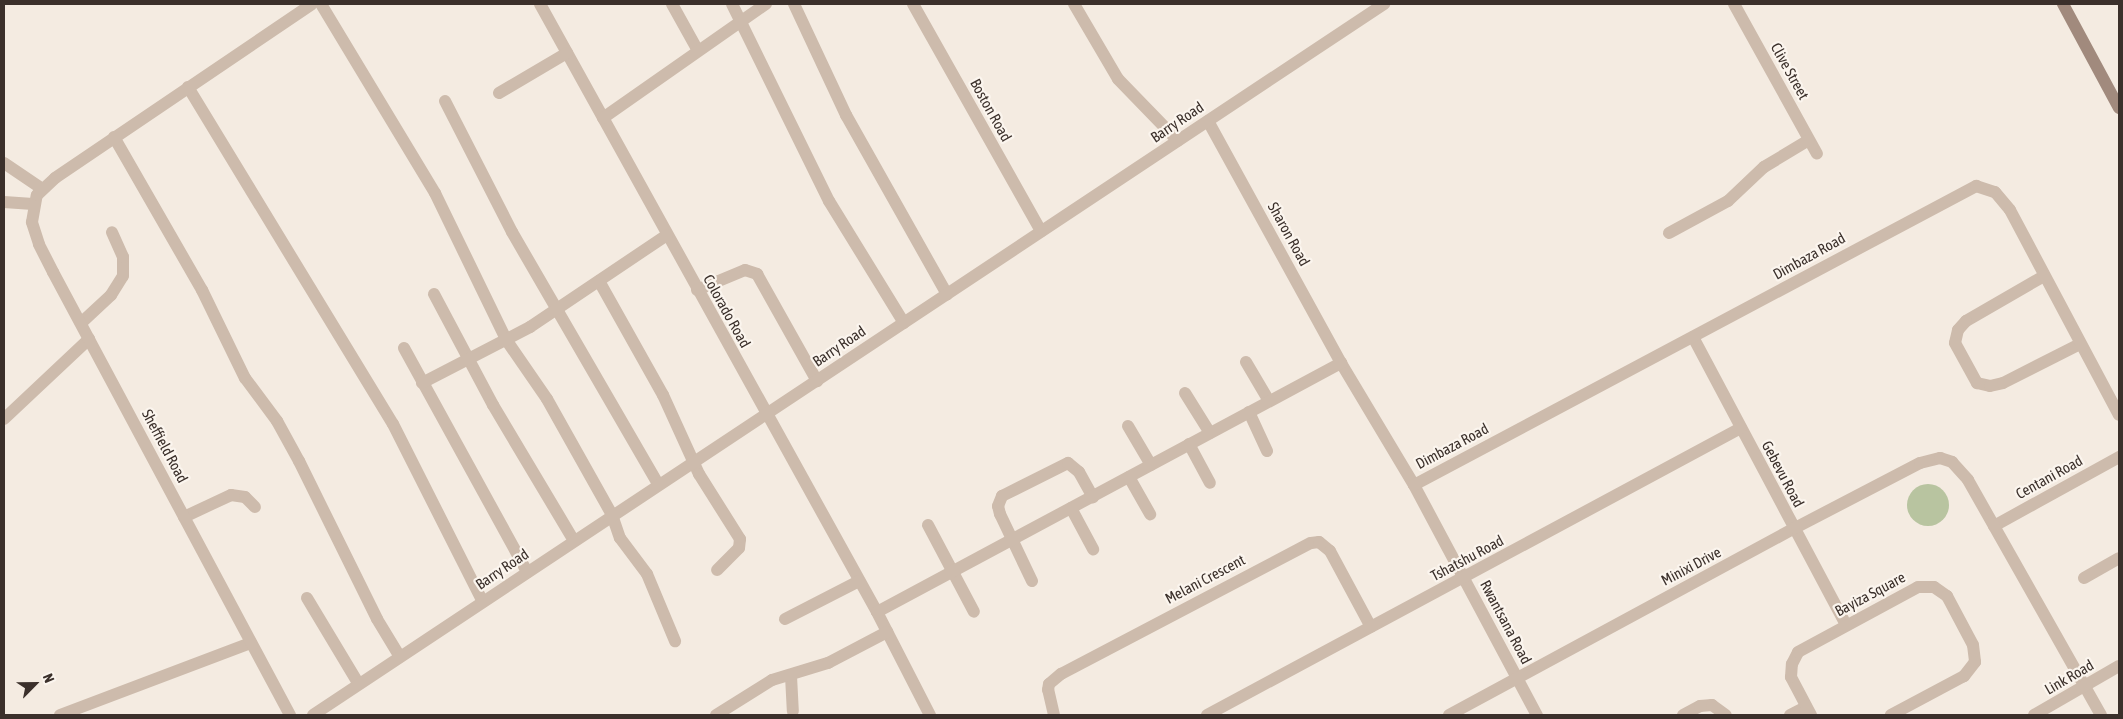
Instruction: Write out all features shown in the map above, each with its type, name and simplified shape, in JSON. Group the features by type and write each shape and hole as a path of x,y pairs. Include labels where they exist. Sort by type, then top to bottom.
{"main road":[{"path":"2063,4 2119,108"}],"street":[{"path":"4,163 41,188 312,4"},
{"path":"322,4 435,193 478,287 507,341 538,384 612,515 620,538 651,581 675,641"},
{"name":"Colorado Road","path":"540,4 765,414 860,581 930,715"},
{"path":"672,4 697,49"},
{"path":"732,4 829,201 904,323"},
{"path":"603,118 697,49 766,4"},
{"path":"794,4 846,115 947,294"},
{"name":"Boston Road","path":"913,4 1041,231"},
{"path":"1075,4 1118,79 1178,141"},
{"name":"Barry Road","path":"313,715 358,683 1208,121 1364,9 1384,4"},
{"name":"Clive Street","path":"1734,4 1817,154"},
{"path":"499,93 566,53"},
{"path":"188,87 393,424 482,602"},
{"path":"445,102 512,232 658,484"},
{"name":"Sharon Road","path":"1208,121 1341,363"},
{"path":"114,137 202,290 245,378 277,421 295,453 377,618 400,657"},
{"path":"1669,233 1728,201 1764,167 1809,140"},
{"name":"Dimbaza Road","path":"1414,485 1693,338 1965,189 1976,186 1995,192 2004,200 2119,415"},
{"name":"Sheffield Road","path":"41,188 33,204 32,222 39,244 290,715"},
{"path":"4,202 33,204"},
{"path":"81,324 111,295 123,276 123,257 112,232"},
{"path":"422,383 507,341 558,309 667,234"},
{"path":"697,290 745,270 757,274 817,381"},
{"path":"2044,276 1966,321 1958,330 1955,343 1976,383 1990,386 2003,383 2080,344"},
{"path":"599,281 663,395 693,461 740,539 739,548 716,570"},
{"path":"434,294 470,359 492,405 574,541"},
{"name":"Gebevu Road","path":"1693,338 1846,625"},
{"path":"4,419 89,339"},
{"path":"404,348 527,572"},
{"path":"1246,362 1269,401"},
{"path":"877,612 1341,363"},
{"name":"Rwantsana Road","path":"1341,363 1414,485 1537,715"},
{"path":"1185,393 1210,433"},
{"path":"1249,412 1267,451"},
{"path":"1128,426 1151,465"},
{"name":"Tshatshu Road","path":"1207,715 1740,428"},
{"path":"1189,444 1210,483"},
{"name":"Centani Road","path":"1994,526 2119,457"},
{"name":"Minixi Drive","path":"1449,715 1794,528 1925,461 1940,458 1952,462 1968,480 1994,526"},
{"path":"1032,581 998,506 1005,493 1068,463 1079,472 1093,497"},
{"path":"1129,477 1150,514"},
{"path":"184,517 231,495 245,497 255,507"},
{"path":"1071,508 1093,549"},
{"path":"928,524 974,612"},
{"path":"1994,526 2101,715"},
{"name":"Melani Crescent","path":"1054,715 1048,690 1050,684 1061,674 1311,543 1319,542 1330,551 1371,627"},
{"path":"2084,578 2119,558"},
{"path":"785,619 860,581"},
{"name":"Bayiza Square","path":"1808,711 1790,677 1792,664 1798,652 1918,587 1934,587 1947,596 1973,645 1975,662 1964,676 1891,715"},
{"path":"307,598 358,683"},
{"path":"723,713 772,680 791,676 836,659 887,632"},
{"path":"60,715 77,712 251,643"},
{"name":"Link Road","path":"2034,715 2119,666"},
{"path":"791,676 793,711"},
{"path":"1683,715 1700,706 1712,705 1726,715"},
{"path":"1790,715 1808,711"}],"green space":[{"path":"1928,484 1943,490 1949,505 1943,520 1928,526 1913,520 1907,505 1913,490"}]}
